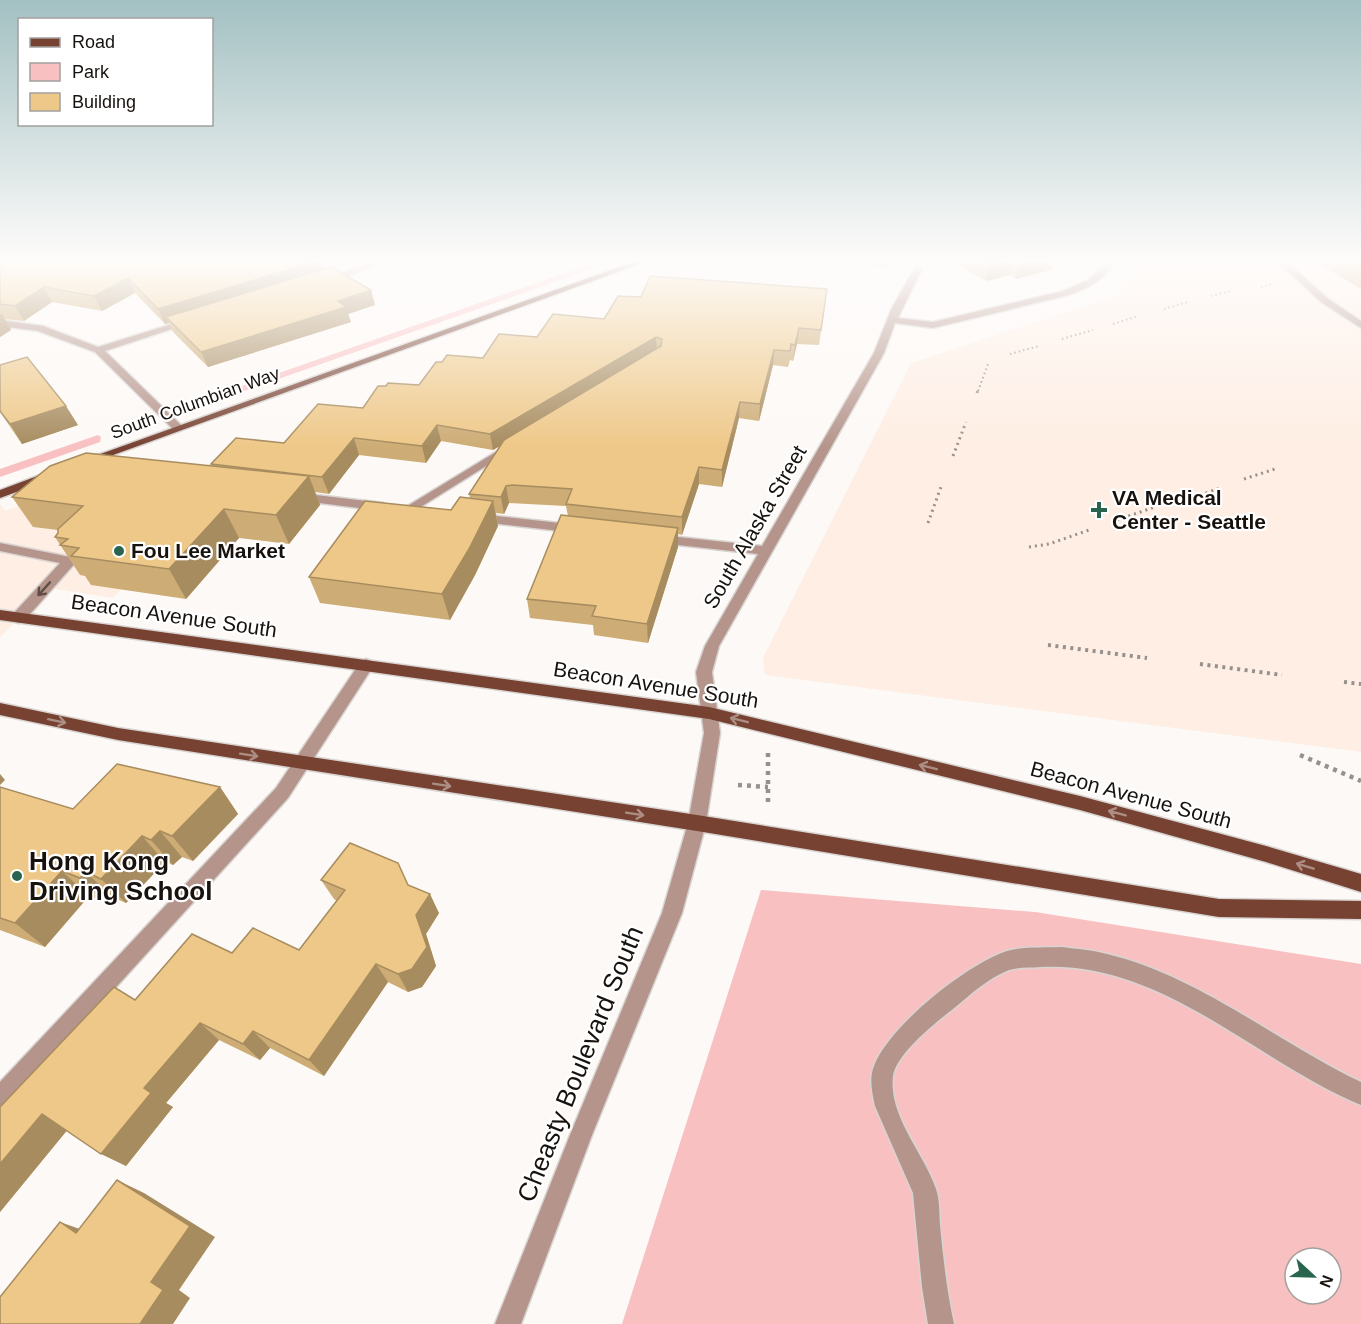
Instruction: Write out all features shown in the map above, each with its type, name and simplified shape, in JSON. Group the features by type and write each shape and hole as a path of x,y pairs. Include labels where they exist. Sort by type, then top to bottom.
{"main road":[{"name":"South Columbian Way","path":"77,468 178,428 469,324"},
{"path":"0,494 57,473"},
{"name":"Beacon Avenue South","path":"0,615 709,713 1080,803 1266,854 1361,883"},
{"path":"0,709 118,734 697,823 1219,908 1361,910"}],"street":[{"path":"6,324 40,328 98,350 178,428"},
{"path":"98,350 184,324"},
{"name":"South Alaska Street","path":"697,823 712,733 704,672 712,646 879,353 891,324"},
{"path":"918,324 933,326 942,324"},
{"path":"407,510 516,443"},
{"path":"77,468 99,473"},
{"path":"280,495 430,512"},
{"path":"465,516 595,531"},
{"path":"642,537 765,551"},
{"path":"0,547 70,561 18,618"},
{"path":"0,1098 282,793 366,665"},
{"name":"Cheasty Boulevard South","path":"508,1324 581,1135 672,913 697,823"},
{"path":"941,1324 936,1304 925,1190 886,1110 882,1075 896,1048 924,1018 974,980 1012,959 1070,956 1118,965 1226,1016 1329,1081 1361,1094"}],"path":[{"path":"1062,339 1093,330"},
{"path":"1010,354 1039,346"},
{"path":"977,393 988,364"},
{"path":"953,456 966,422"},
{"path":"1244,480 1278,468"},
{"path":"928,523 942,484"},
{"path":"1183,501 1220,488"},
{"path":"1117,520 1155,507"},
{"path":"1029,547 1049,544 1092,529"},
{"path":"1048,645 1147,658"},
{"path":"1200,664 1282,675"},
{"path":"1344,682 1361,684"},
{"path":"768,751 768,809"},
{"path":"1300,755 1361,781"},
{"path":"738,785 768,787"}],"shaded area":[{"name":"VA Medical Center - Seattle","path":"1031,324 1361,324 1361,752 765,675 763,658 911,363"},
{"path":"99,478 214,493 113,598 50,588 0,637 0,504 5,511"}],"green space":[{"path":"420,324 436,324 221,399 210,397"},
{"path":"98,435 101,437 100,442 0,477 0,469"},
{"path":"761,890 1035,912 1361,964 1361,1324 622,1324"}],"building":[{"path":"173,324 292,324 201,352"},
{"path":"546,324 822,324 821,330 799,328 795,345 791,344 790,351 774,350 760,404 740,402 722,470 699,467 682,517 566,504 572,489 512,485 506,486 501,497 469,494 504,440 661,346 662,339 656,337 490,434 437,425 422,446 354,438 322,477 211,464 236,438 284,443 318,404 363,408 378,386 386,386 388,383 419,385 436,362 442,362 447,355 483,358 499,334 537,337"},
{"path":"27,357 66,406 10,424 0,411 0,365"},
{"path":"86,453 309,476 276,515 224,509 169,569 71,556 79,548 60,545 68,539 55,537 58,529 83,506 12,497 50,466"},
{"path":"460,497 493,501 469,549 442,594 309,577 365,501 451,510"},
{"path":"561,515 678,528 647,624 592,616 596,606 527,599"},
{"path":"117,764 220,787 172,836 160,831 151,840 142,836 101,879 86,872 80,878 62,871 15,923 0,918 0,787 73,809"},
{"path":"350,843 398,863 408,885 430,894 416,915 427,947 412,969 398,974 376,964 309,1060 253,1031 243,1044 200,1023 144,1088 151,1093 101,1154 42,1114 0,1164 0,1107 114,987 135,1000 192,934 232,953 253,928 299,950 345,890 321,880"},
{"path":"117,1180 190,1226 151,1282 163,1290 140,1324 0,1324 0,1297 60,1222 76,1233"}],"place":[{"name":"VA Medical Center - Seattle","path":"1099,510"},
{"name":"Fou Lee Market","path":"119,551"},
{"name":"Hong Kong Driving School","path":"17,876"}]}
